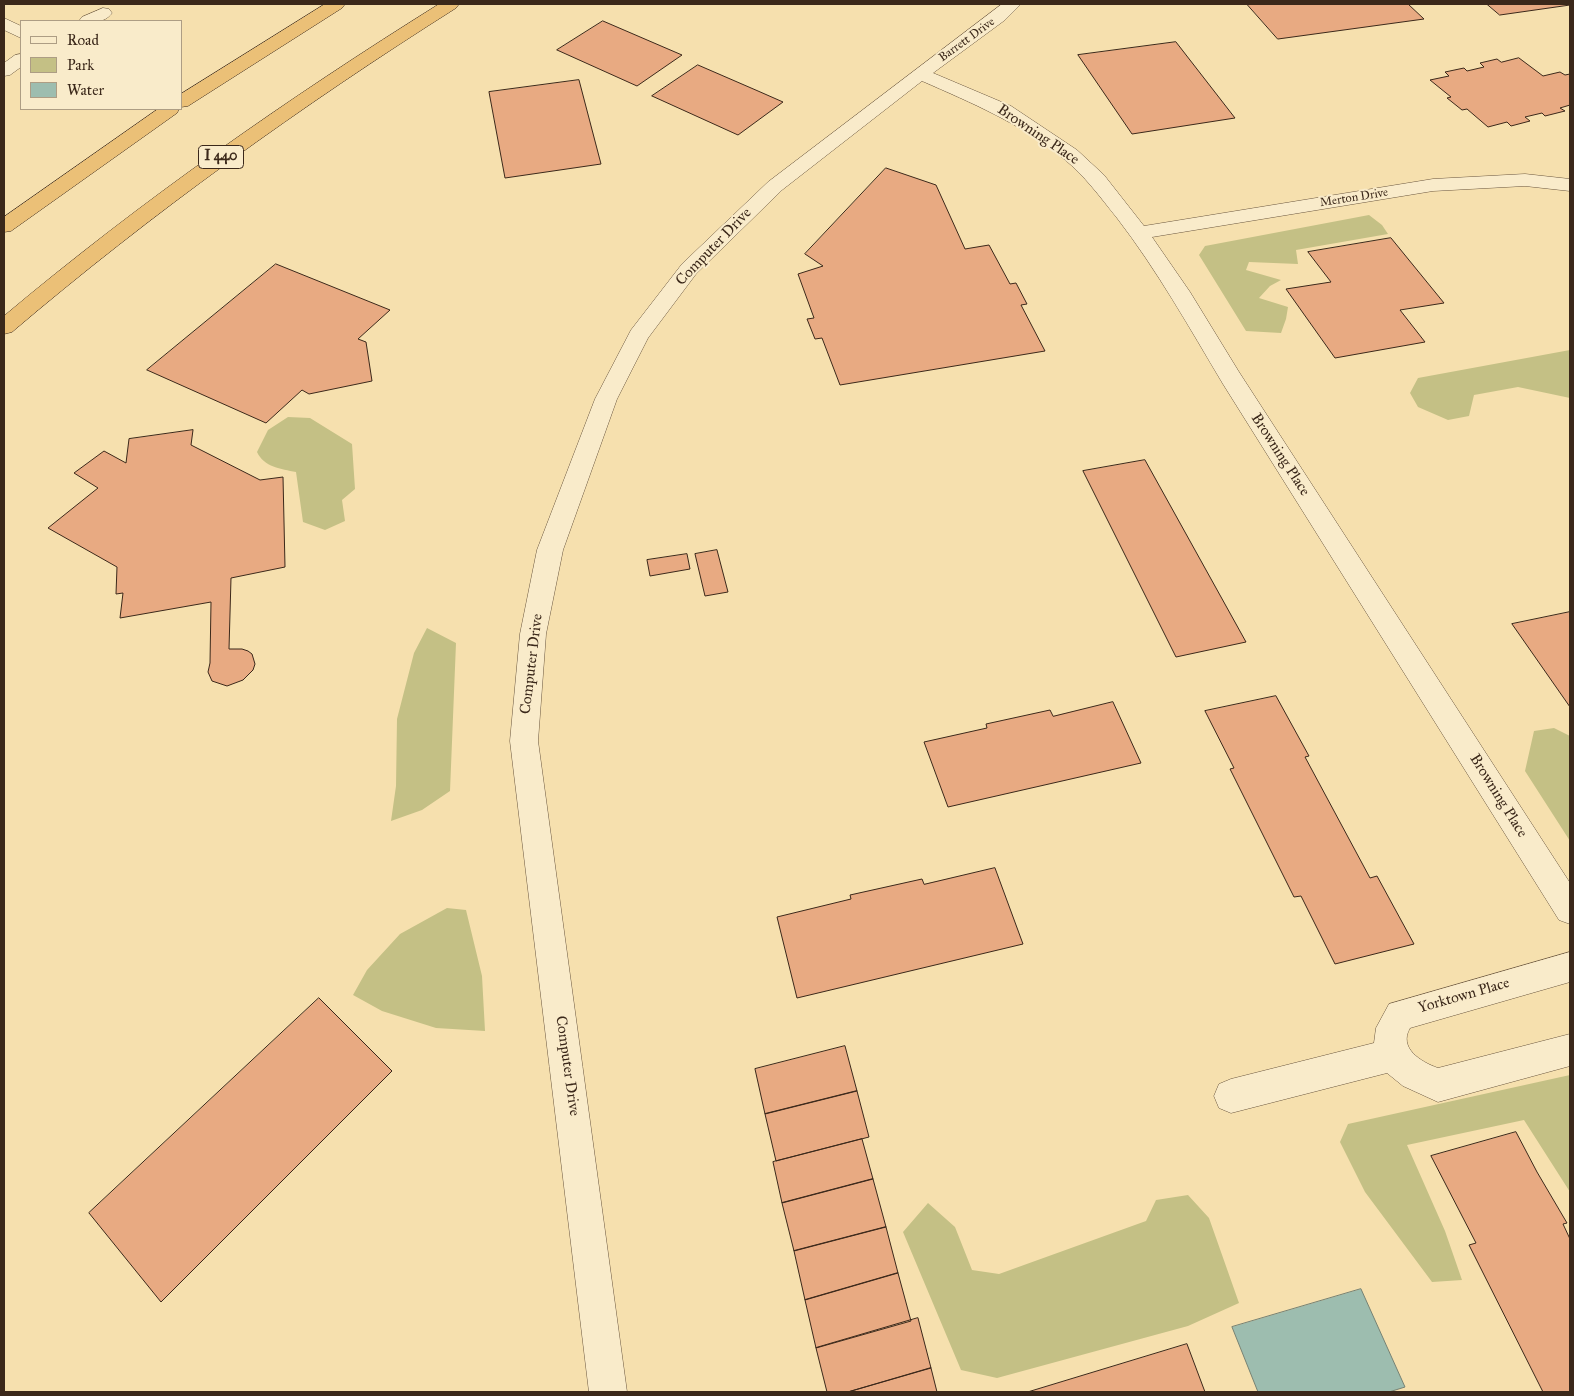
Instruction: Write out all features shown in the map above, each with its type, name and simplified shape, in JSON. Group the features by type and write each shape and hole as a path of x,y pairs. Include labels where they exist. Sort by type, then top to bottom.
{"highway":[{"path":"182,101 336,4"},
{"name":"I 440","path":"4,327 79,265 205,168 318,88 450,4"},
{"path":"4,226 169,110"}],"street":[{"name":"Barrett Drive","path":"920,74 999,16 1012,4"},
{"path":"4,23 20,32"},
{"path":"4,71 20,60"},
{"name":"Browning Place","path":"920,74 1004,110 1070,154 1097,179 1139,233 1182,297 1231,378 1570,910"},
{"name":"Computer Drive","path":"608,1392 524,741 533,634 550,550 606,399 639,335 689,269 775,186 920,74"},
{"name":"Merton Drive","path":"1139,233 1433,185 1525,180 1570,185"},
{"name":"Yorktown Place","path":"1393,1055 1390,1034 1393,1024 1400,1015 1570,966"},
{"path":"1232,1096 1393,1055 1406,1070 1422,1080 1438,1085 1570,1050"}],"green space":[{"path":"1369,215 1382,225 1388,234 1296,250 1298,264 1249,262 1246,270 1281,280 1270,286 1259,298 1288,307 1281,333 1246,331 1199,255 1205,246"},
{"path":"1570,350 1570,398 1518,387 1474,395 1469,416 1448,420 1418,407 1410,393 1418,378"},
{"path":"288,417 310,418 352,444 355,489 342,500 345,521 325,530 303,522 296,472 268,464 257,452 268,430"},
{"path":"427,628 456,643 450,791 422,810 391,821 396,786 397,719 414,653"},
{"path":"1554,728 1570,736 1570,841 1525,771 1534,731"},
{"path":"447,908 466,910 482,976 485,1031 436,1028 382,1011 353,995 367,970 400,934"},
{"path":"1570,1075 1570,1192 1524,1120 1407,1145 1445,1231 1462,1280 1432,1282 1365,1192 1340,1142 1348,1124"},
{"path":"1188,1195 1209,1218 1239,1303 1188,1326 997,1378 961,1370 903,1232 928,1203 955,1227 972,1270 999,1274 1146,1221 1156,1200"}],"water":[{"path":"1361,1289 1405,1387 1389,1392 1258,1392 1232,1327"}],"building":[{"path":"1247,4 1408,4 1424,19 1278,39"},
{"path":"1487,4 1570,4 1570,5 1500,15"},
{"path":"603,21 682,55 637,86 557,50"},
{"path":"1176,42 1235,118 1132,134 1078,55"},
{"path":"1519,58 1543,76 1560,72 1565,75 1570,74 1570,105 1560,108 1565,111 1545,116 1542,113 1525,117 1530,121 1511,126 1507,122 1488,127 1467,109 1462,110 1447,98 1451,97 1430,80 1449,76 1445,72 1464,68 1467,71 1484,67 1480,63 1497,59 1501,62"},
{"path":"698,65 783,102 738,135 652,96"},
{"path":"579,80 601,164 505,178 489,92"},
{"path":"886,168 936,185 965,249 989,245 1010,284 1016,283 1027,304 1021,305 1045,351 840,385 822,338 815,339 807,319 814,318 798,274 823,266 805,254"},
{"path":"1391,238 1444,303 1400,310 1425,342 1335,358 1286,289 1331,282 1308,252"},
{"path":"276,264 390,310 358,339 366,342 372,381 309,394 302,390 266,423 147,370"},
{"path":"193,430 191,445 260,480 283,477 285,567 231,578 229,649 248,651 252,654 255,664 253,670 243,680 227,686 212,681 208,672 210,663 211,602 120,618 123,593 116,594 117,567 48,528 98,488 74,473 104,451 126,463 129,439"},
{"path":"1145,460 1246,642 1176,657 1083,471"},
{"path":"717,550 728,592 705,596 695,554"},
{"path":"687,554 690,569 650,576 647,560"},
{"path":"1570,612 1570,707 1512,624"},
{"path":"1276,696 1309,756 1305,757 1370,878 1377,876 1414,944 1335,964 1301,896 1294,897 1230,769 1234,768 1205,711"},
{"path":"1113,702 1141,763 948,807 924,742 987,728 986,724 1050,710 1053,716"},
{"path":"995,868 1023,944 797,998 777,917 851,899 850,895 922,879 924,884"},
{"path":"319,998 392,1071 161,1302 89,1213"},
{"path":"845,1046 857,1091 765,1114 755,1069"},
{"path":"857,1091 869,1137 776,1161 765,1114"},
{"path":"1516,1132 1567,1223 1563,1224 1570,1239 1570,1392 1543,1392 1469,1245 1476,1243 1431,1156"},
{"path":"862,1139 873,1179 782,1203 773,1162"},
{"path":"873,1179 886,1227 794,1251 782,1203"},
{"path":"886,1227 898,1273 805,1300 794,1251"},
{"path":"898,1273 911,1321 816,1348 805,1300"},
{"path":"918,1318 931,1368 848,1392 827,1392 816,1348"},
{"path":"1187,1344 1205,1392 1028,1392"},
{"path":"931,1368 937,1392 848,1392"}]}
